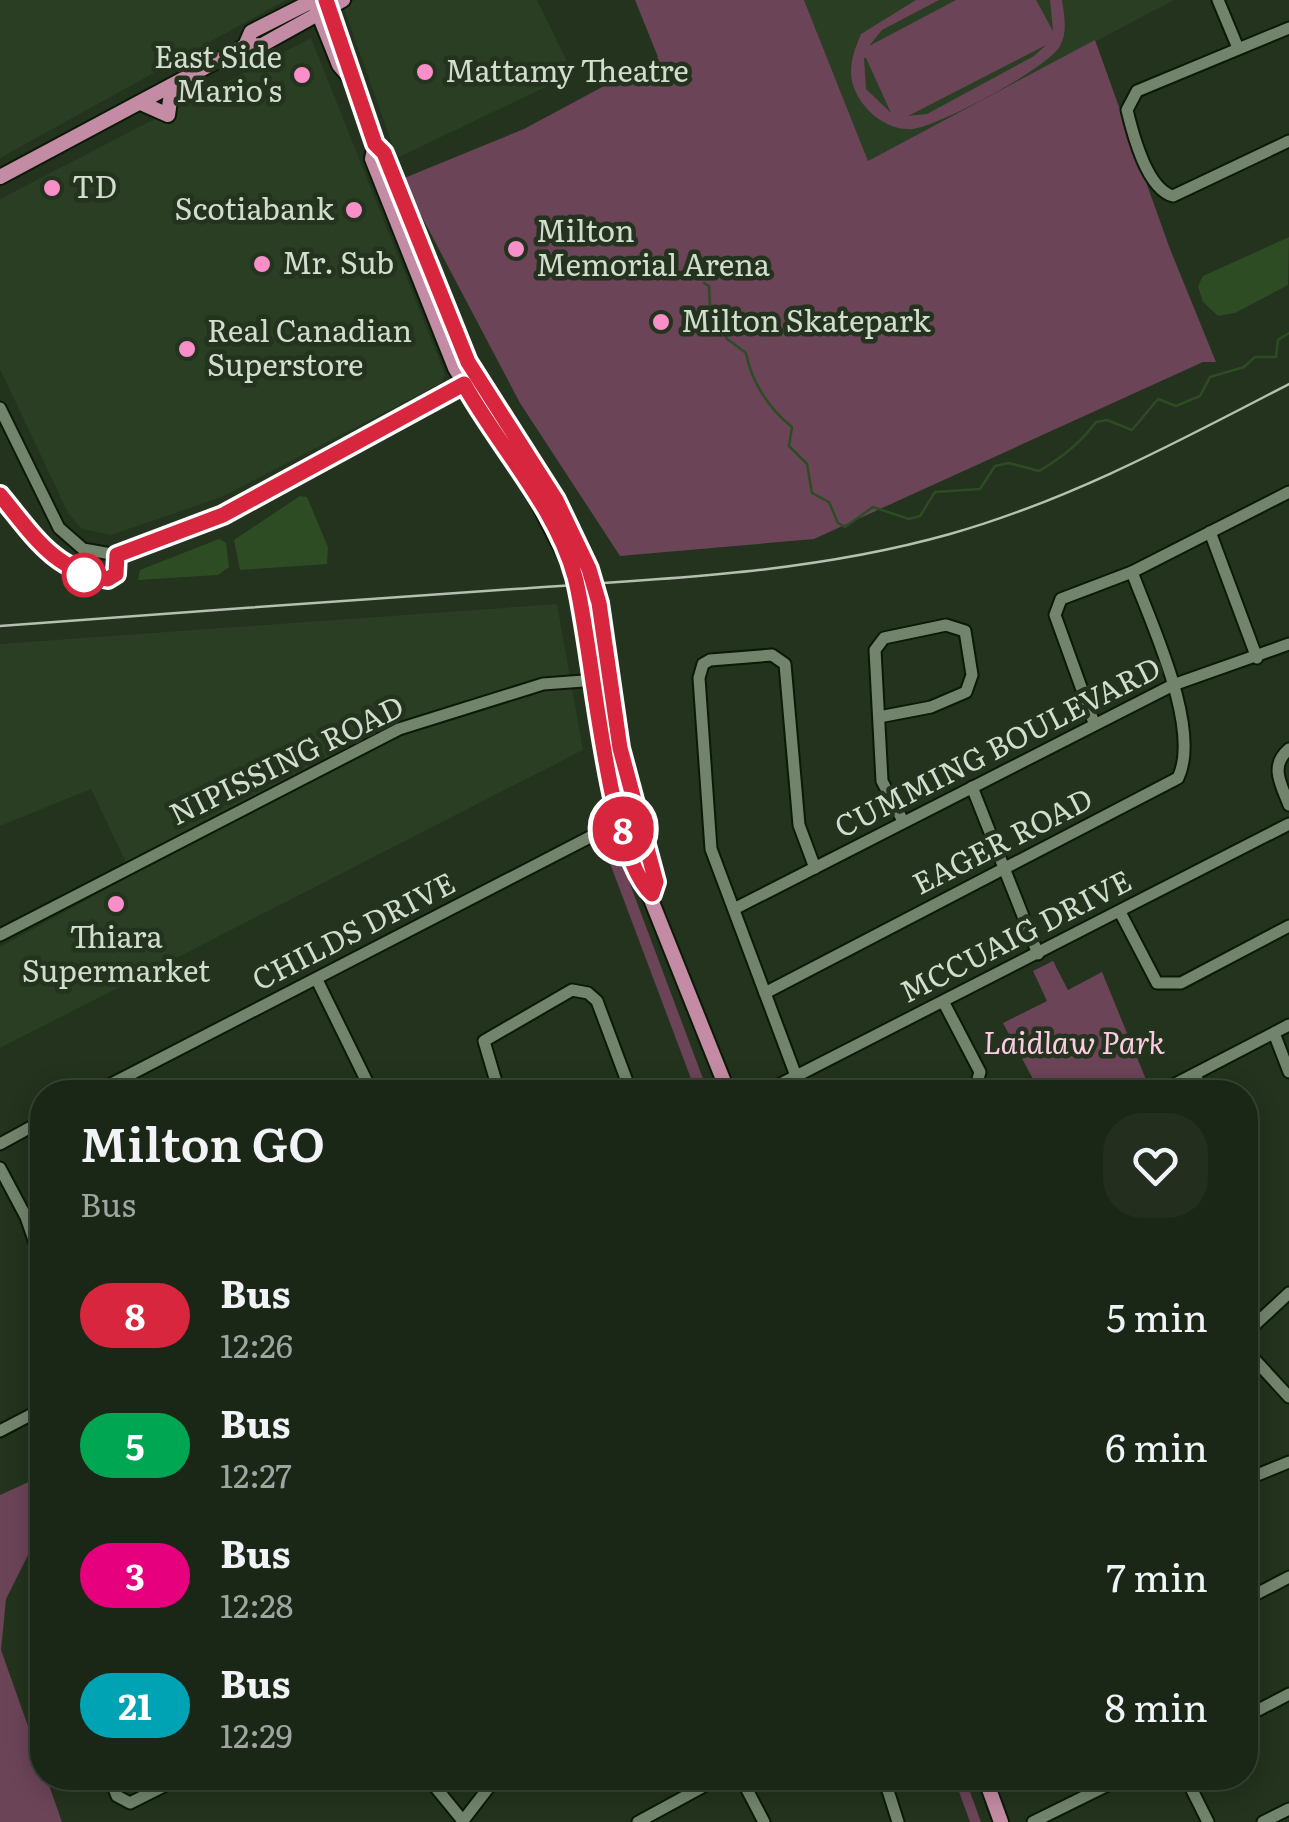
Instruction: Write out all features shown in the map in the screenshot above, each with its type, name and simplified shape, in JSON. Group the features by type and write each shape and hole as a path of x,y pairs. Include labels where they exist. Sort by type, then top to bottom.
{"main road":[{"path":"0,177 246,46 262,45 322,4 339,65 350,78 375,144 384,153 471,381 573,572 593,680 642,884 652,894 723,1080"},
{"path":"141,103 168,115 172,86"},
{"path":"471,381 579,544 599,603 630,825"},
{"path":"989,1790 1000,1822"}],"street":[{"path":"1218,0 1238,48"},
{"path":"1289,28 1137,91 1129,102 1128,116 1156,186 1167,194 1182,194 1289,141"},
{"path":"0,408 59,528 83,548 117,555 223,515 471,381"},
{"path":"1094,723 1055,608 1061,599 1132,572 1289,492"},
{"path":"1210,532 1257,658"},
{"path":"1132,572 1172,685"},
{"path":"879,717 932,707 966,692 972,676 964,631 946,625 878,641 875,650 882,781 903,821"},
{"name":"CUMMING BOULEVARD","path":"734,909 1172,685 1289,644"},
{"path":"796,1078 711,849 699,678 703,664 710,660 772,655 786,664 799,826 814,868"},
{"name":"NIPISSING ROAD","path":"0,935 399,729 543,684 611,679"},
{"name":"EAGER ROAD","path":"765,993 1178,778 1183,762 1181,716 1172,685"},
{"path":"1289,749 1278,762 1276,772 1289,805"},
{"path":"972,787 1038,954"},
{"name":"MCCUAIG DRIVE","path":"792,1080 1289,824"},
{"name":"CHILDS DRIVE","path":"120,1080 590,837 630,825"},
{"path":"1120,912 1157,983 1164,986 1181,983 1289,926"},
{"path":"317,980 366,1080"},
{"path":"495,1080 484,1041 572,990 588,993 597,1001 627,1080"},
{"path":"944,1004 980,1072 978,1080"},
{"path":"1183,1080 1289,1026"},
{"path":"1274,1033 1289,1072"},
{"path":"1195,1074 1197,1080"},
{"path":"0,1144 30,1127"},
{"path":"0,1168 30,1228"},
{"path":"1258,1322 1289,1293"},
{"path":"1258,1363 1289,1397"},
{"path":"0,1431 30,1415"},
{"path":"1258,1475 1289,1462"},
{"path":"1258,1593 1289,1577"},
{"path":"1258,1710 1289,1694"},
{"path":"115,1790 117,1796 130,1803 156,1790"},
{"path":"437,1790 462,1821 487,1790"},
{"path":"638,1822 697,1790"},
{"path":"747,1790 764,1822"},
{"path":"888,1790 898,1822"},
{"path":"1033,1822 1098,1790"},
{"path":"1192,1790 1208,1822"},
{"path":"1262,1822 1289,1809"}],"shaded area":[{"path":"0,0 286,0 0,158"},
{"path":"355,0 537,0 573,74 397,158 343,6"},
{"path":"804,0 1174,0 868,161"},
{"path":"311,38 445,374 441,383 222,497 111,535 82,529 68,513 0,369 0,199"},
{"path":"1289,237 1288,285 1235,313 1218,316 1203,302 1198,286 1203,276"},
{"path":"300,496 307,497 328,547 327,564 240,570 234,540"},
{"path":"219,539 226,543 229,567 218,575 138,580 140,570"},
{"path":"557,604 583,750 0,1048 0,947 132,875 91,789 0,826 0,644"}],"green space":[{"path":"635,0 804,0 868,161 1095,40 1170,249 1216,362 1203,362 814,539 620,556 520,403 402,179 524,129 658,57"},
{"path":"916,0 939,0 882,30 869,46 956,0 1036,0 1053,31 1050,0 1062,0 1064,35 1051,56 968,107 913,129 880,120 856,94 851,67 861,34","holes":["1046,45 1034,56 927,114 908,116","866,58 891,113 866,89"]},
{"path":"605,850 618,852 704,1080 691,1080"},
{"name":"Laidlaw Park","path":"1053,961 1068,990 1102,972 1146,1080 1034,1080 1003,1023 1047,1001 1033,971"},
{"path":"30,1481 30,1551 6,1599 1,1650 30,1732 30,1790 51,1790 62,1822 0,1822 0,1495"},
{"path":"958,1790 969,1790 981,1822 970,1822"}],"waterway":[{"path":"704,283 709,286 710,305 729,314 733,323 726,338 746,353 762,394 792,427 789,446 807,464 812,493 829,502 838,523 845,527 873,507 909,519 920,516 935,492 980,489 995,466 1009,463 1039,471 1070,449 1096,422 1107,420 1132,430 1158,399 1176,406 1200,396 1210,377 1244,367 1255,357 1276,357 1278,340 1289,333"}],"railway":[{"path":"0,626 679,578 843,558 950,534 1038,504 1123,468 1289,384"}],"bus line":[{"name":"8","path":"0,495 60,563 77,574 108,579 116,574 117,555 223,515 464,384 535,497 573,572 617,809 642,884 652,894 656,882 637,823 620,748 599,603 589,569 556,500 468,362 444,311 384,153 375,144 326,0"}],"place":[{"name":"Mattamy Theatre","path":"425,72"},
{"name":"East Side Mario's","path":"302,75"},
{"name":"TD","path":"52,188"},
{"name":"Scotiabank","path":"354,210"},
{"name":"Milton Memorial Arena","path":"516,249"},
{"name":"Mr. Sub","path":"262,264"},
{"name":"Milton Skatepark","path":"661,322"},
{"name":"Real Canadian Superstore","path":"187,349"},
{"name":"Thiara Supermarket","path":"116,904"}]}
